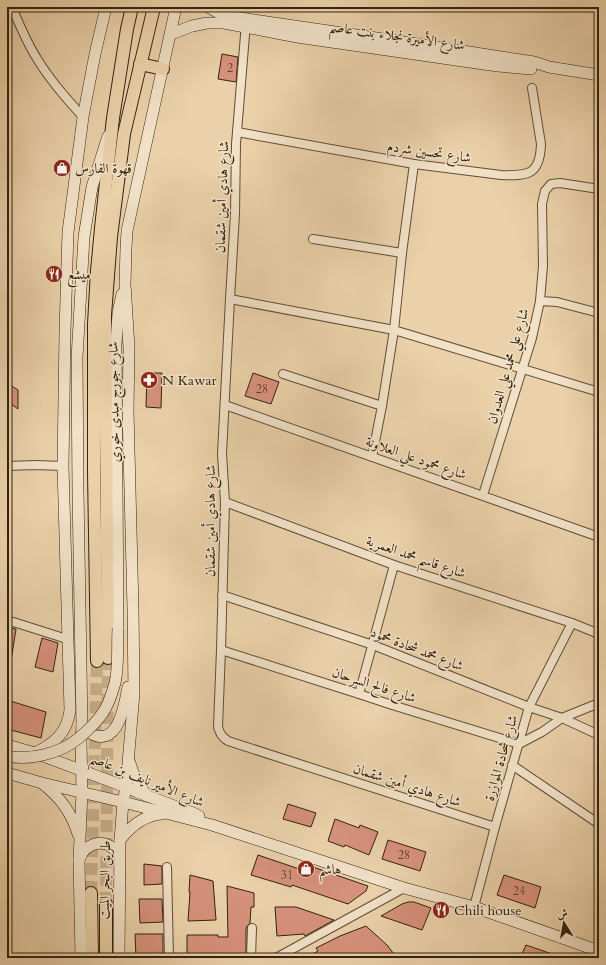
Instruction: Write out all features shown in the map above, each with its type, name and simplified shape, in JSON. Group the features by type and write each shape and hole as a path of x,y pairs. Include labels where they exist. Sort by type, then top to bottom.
{"main road":[{"path":"132,7 127,29 113,118 97,271 94,324 94,458 103,659 105,315 111,237 124,134 154,7"},
{"path":"140,64 163,69"},
{"path":"91,893 92,958"},
{"name":"طريق البحر الميت","path":"106,904 106,958"}],"street":[{"path":"12,7 28,44 36,57 58,88 83,117"},
{"path":"35,753 48,747 56,740 69,718 70,710 63,466 68,232 83,117 106,7"},
{"name":"شارع جورج مبدى خوري","path":"123,802 126,787 134,693 128,410 129,348 125,284 126,248 129,224 176,7"},
{"name":"شارع الأميرة نجلاء بنت عاصم","path":"208,7 246,23 298,37 498,66 533,69 549,68 599,75"},
{"name":"شارع الأميرة نجلاء بنت عاصم","path":"171,34 192,26 216,22 246,23"},
{"name":"شارع هادي أمين شقمان","path":"246,23 237,132 235,214 222,454 225,502 218,727 223,738 228,741 495,827"},
{"name":"شارع تحسين شردم","path":"237,132 414,164 512,175 524,174 533,171 538,163 541,144 532,88"},
{"path":"81,958 79,860 82,792 82,725 77,358 84,237 92,187 113,118"},
{"path":"372,457 394,330 402,253 414,164"},
{"path":"540,301 543,266 542,204 546,191 551,184 560,182 599,189"},
{"path":"313,239 402,253"},
{"path":"7,756 18,758 47,754 60,749 79,738 102,714 115,681 118,628 116,344 118,313 125,284"},
{"path":"230,299 394,330 599,392"},
{"name":"شارع علي محمد علي العدوان","path":"483,495 532,338 540,301 557,302 599,313"},
{"path":"65,332 72,402 77,418"},
{"path":"283,374 382,406"},
{"name":"شارع محمود علي العلاونة","path":"225,405 599,537"},
{"path":"7,466 63,466"},
{"name":"شارع قاسم محمد العمرية","path":"225,502 394,565 572,623 599,634"},
{"path":"359,694 394,565"},
{"name":"شارع محمد شحادة محمود","path":"222,595 373,645 530,707 562,718 599,735"},
{"path":"82,725 89,732 100,737 108,735 116,727 122,713 127,690 130,666 130,642 133,609"},
{"path":"7,620 67,639"},
{"name":"شارع شحادة الموازرة","path":"474,908 512,765 530,707 572,623"},
{"name":"شارع فالح السرحان","path":"221,650 396,707 519,744"},
{"path":"519,744 542,732 562,718 599,703"},
{"name":"شارع الأمير نايف بن عاصم","path":"7,745 35,753 82,770 193,813 212,825"},
{"path":"129,754 134,775 147,796"},
{"path":"512,765 599,824"},
{"name":"شارع الأمير نايف بن عاصم","path":"7,773 212,825"},
{"path":"42,783 52,791 68,810 77,832 80,845"},
{"name":"طريق البحر الميت","path":"119,958 119,856 123,802"},
{"path":"120,840 132,826 140,821 157,814 166,814"},
{"path":"212,825 404,888 474,908 599,952"},
{"path":"79,860 84,851 91,845 96,844 105,844 114,848 119,856"},
{"path":"167,867 169,958"},
{"path":"276,958 404,888"},
{"path":"251,958 252,928"}],"building":[{"path":"222,54 238,57 236,82 218,79"},
{"path":"147,373 162,373 161,408 146,407"},
{"path":"253,373 279,382 271,404 245,396"},
{"path":"7,383 18,390 18,409 7,401"},
{"path":"7,627 16,629 11,661 7,660"},
{"path":"42,638 58,643 53,672 35,667"},
{"path":"7,700 46,712 41,738 7,729"},
{"path":"288,804 316,813 311,827 283,819"},
{"path":"335,819 359,828 360,825 378,832 369,855 345,845 344,847 328,841"},
{"path":"388,840 426,852 420,871 382,859"},
{"path":"258,855 308,872 310,866 368,886 366,891 348,904 292,885 291,887 251,875"},
{"path":"144,864 162,866 162,884 144,885"},
{"path":"190,875 213,881 216,920 188,921"},
{"path":"504,875 541,887 535,908 497,895"},
{"path":"227,886 254,893 254,907 251,907 250,923 246,928 246,958 220,958 220,955 187,956 187,935 218,935 218,937 228,937"},
{"path":"139,899 162,899 163,922 140,923"},
{"path":"408,902 414,902 431,908 422,930 381,916"},
{"path":"275,907 296,907 334,920 305,936 304,934 277,936"},
{"path":"366,926 387,945 397,958 306,958 318,951 316,948 340,936"},
{"path":"135,934 163,934 163,956 136,958"},
{"path":"526,945 561,957 561,958 520,958"}],"tunnel":[{"path":"106,904 108,658"},
{"path":"91,893 97,661"}],"place":[{"name":"قهوة الفارس","path":"62,168"},
{"name":"ميشع","path":"54,274"},
{"name":"N Kawar","path":"149,380"},
{"name":"هاشم","path":"306,869"},
{"name":"Chili house","path":"441,910"}]}
